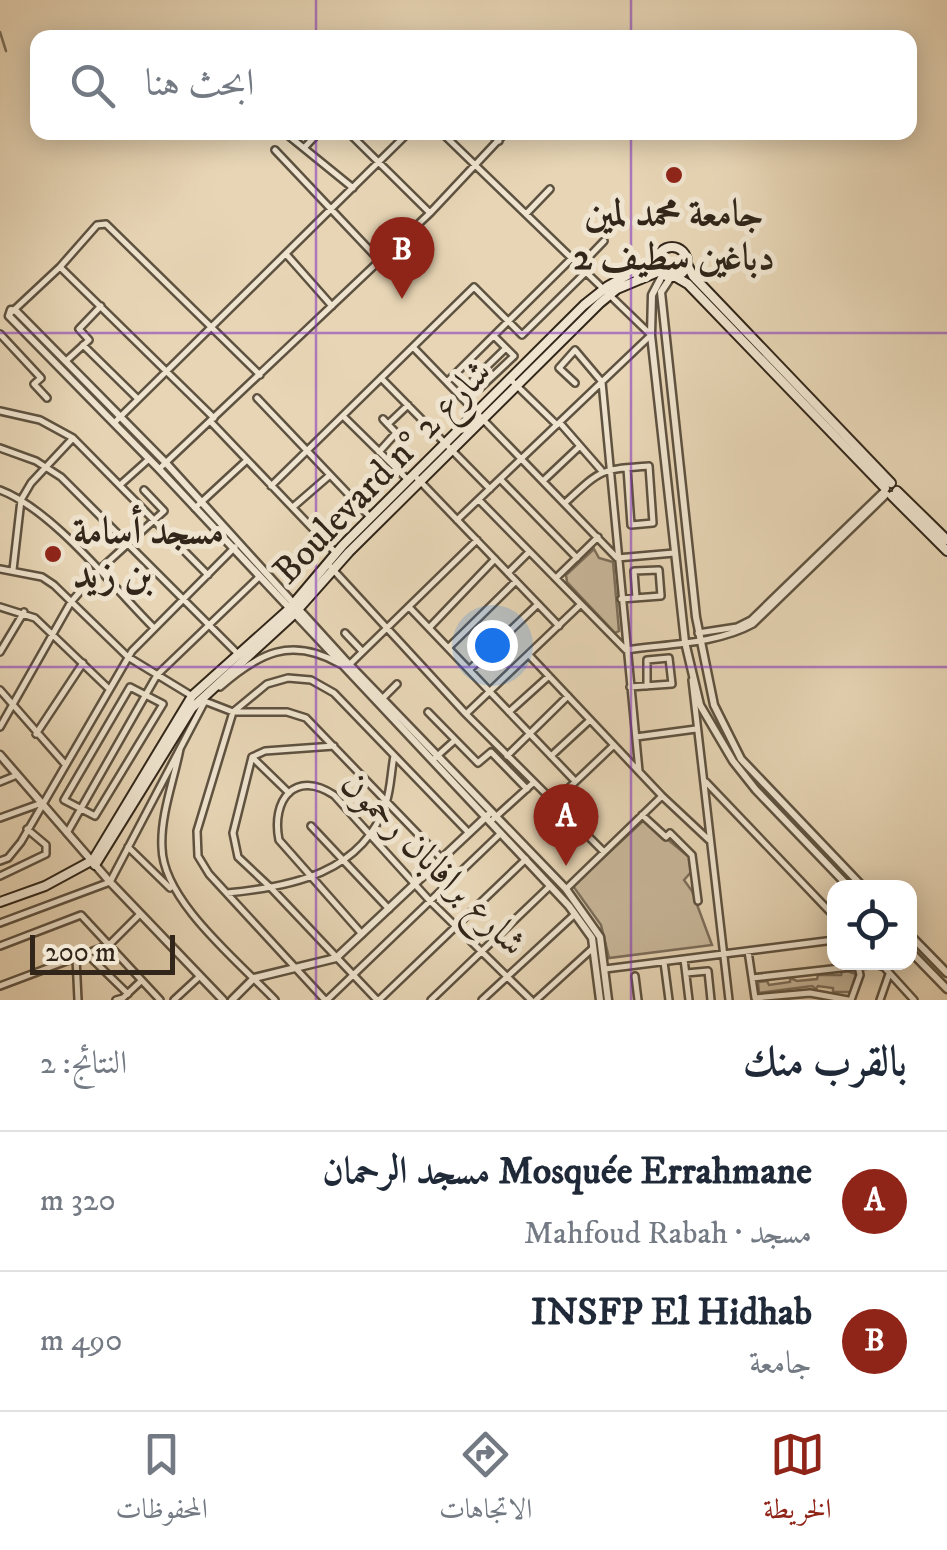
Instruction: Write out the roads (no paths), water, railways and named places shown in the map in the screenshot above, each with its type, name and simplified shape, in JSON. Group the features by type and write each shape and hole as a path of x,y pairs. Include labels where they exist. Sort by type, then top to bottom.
{"main road":[{"path":"947,540 890,490 688,284 667,275 658,258 664,250 674,248 683,252 693,276 890,490 947,551"},
{"name":"Boulevard n° شارع 2","path":"199,699 293,614 329,567 606,292 658,258"},
{"path":"667,275 684,272 687,264"},
{"name":"Boulevard n° شارع 2","path":"606,292 667,275"},
{"name":"Boulevard n° شارع 2","path":"329,567 336,553 370,518 415,479"},
{"name":"Boulevard n° شارع 2","path":"0,904 47,891 95,862 199,699 237,654 293,614"}],"street":[{"path":"294,140 353,188"},
{"path":"304,148 312,140"},
{"path":"356,140 430,213"},
{"path":"118,420 401,140"},
{"path":"449,140 651,336"},
{"path":"162,466 430,213 499,141"},
{"path":"275,150 380,261"},
{"path":"526,214 550,189"},
{"path":"260,375 106,224 97,224 60,267 9,311 162,466 293,614"},
{"path":"580,266 604,241"},
{"path":"286,254 332,306"},
{"path":"447,382 572,258"},
{"path":"60,267 167,371 336,553"},
{"path":"271,486 474,287 522,335 586,272"},
{"path":"667,275 652,295 651,336 729,1000"},
{"path":"667,275 661,292 664,325 698,636 714,705 741,760 856,880"},
{"path":"66,361 90,340 79,328 101,306"},
{"path":"14,310 66,361 70,371"},
{"path":"0,334 40,378 34,384 46,398"},
{"path":"494,336 506,348 514,356 480,388 473,380 506,348"},
{"path":"458,520 651,336"},
{"path":"84,345 138,400"},
{"path":"413,347 617,558"},
{"path":"575,383 559,368 575,350 602,382 639,771"},
{"path":"381,378 490,489"},
{"path":"513,382 601,470"},
{"path":"258,398 370,518"},
{"path":"379,452 399,435 386,422 408,405"},
{"path":"0,411 40,420 74,438 208,575"},
{"path":"343,416 458,520 559,626"},
{"path":"118,420 149,458 162,466"},
{"path":"13,571 22,500 74,438"},
{"path":"544,480 580,446"},
{"path":"0,448 47,466 237,654"},
{"path":"120,486 149,458"},
{"path":"198,505 246,460"},
{"path":"565,502 601,470 648,466 653,524 631,525 626,468"},
{"path":"292,508 330,475"},
{"path":"500,479 577,558"},
{"path":"0,490 22,500 53,525 154,628"},
{"path":"0,727 72,602 98,571 164,511 144,490"},
{"path":"626,650 686,642 751,620 890,490"},
{"path":"479,500 626,650"},
{"path":"556,578 598,537"},
{"path":"344,666 476,540"},
{"path":"0,861 14,852 128,657 236,546"},
{"path":"236,546 293,614 490,817 566,889 600,936 600,1000"},
{"path":"508,572 529,552"},
{"path":"617,558 674,553"},
{"path":"429,628 495,559"},
{"path":"329,567 506,756 604,852"},
{"path":"0,570 42,577 128,657 199,699 234,712 298,714 316,726 441,858"},
{"path":"621,599 636,598 660,596 658,570 634,571 636,598"},
{"path":"67,833 158,675 259,578"},
{"path":"448,648 516,581"},
{"path":"469,670 538,604"},
{"path":"466,714 582,604"},
{"path":"0,607 24,612 54,633 108,688"},
{"path":"409,607 575,782"},
{"path":"0,652 24,612"},
{"path":"345,633 361,650"},
{"path":"0,923 110,882 182,741 199,699 244,666 274,652 310,651 344,666 382,699 434,758"},
{"path":"529,654 662,796 711,842"},
{"path":"630,687 647,686 672,684 670,658 648,660 647,686"},
{"path":"36,734 83,663"},
{"path":"691,675 700,705 733,761 842,880"},
{"path":"509,712 549,676"},
{"path":"469,833 334,693 311,680 288,678 267,684 234,712 198,830 198,856 326,1000 500,833"},
{"path":"382,699 397,684"},
{"path":"130,686 146,694 164,704 94,816 64,800 130,686"},
{"path":"0,690 64,763"},
{"path":"506,756 568,696"},
{"path":"428,712 478,763 491,752 526,789"},
{"path":"552,756 590,720"},
{"path":"636,737 696,730"},
{"path":"434,758 454,740"},
{"path":"176,894 164,865 162,848 182,741"},
{"path":"553,803 614,745"},
{"path":"252,757 265,751 334,746"},
{"path":"0,755 110,882 223,1000"},
{"path":"227,892 272,889 312,878 343,859 370,836 386,801 394,756"},
{"path":"252,757 289,793"},
{"path":"252,757 232,833 238,857 378,1000 526,860"},
{"path":"0,782 18,776"},
{"path":"704,780 827,909"},
{"path":"232,1000 254,978 336,958 441,858 533,782"},
{"name":"شارع برافابان رحمون","path":"362,934 279,840 280,804 302,784 318,785 334,794 430,901 534,1000"},
{"path":"566,889 662,796"},
{"path":"0,818 41,803"},
{"path":"642,815 666,837 670,833 692,854 698,901"},
{"path":"490,817 592,938 608,1000"},
{"path":"311,826 389,908"},
{"path":"0,876 46,854 46,845 28,829"},
{"path":"127,846 275,1000"},
{"path":"431,1000 550,886"},
{"path":"0,986 109,944 140,914"},
{"path":"482,1000 575,914"},
{"path":"0,946 81,915 160,1000"},
{"path":"601,969 827,941"},
{"path":"917,942 946,969"},
{"path":"534,1000 594,948"},
{"path":"748,952 755,998 810,993 849,1000 859,970"},
{"path":"86,953 128,994"},
{"path":"76,956 78,1000"},
{"path":"917,957 947,989"},
{"path":"684,960 689,1000"},
{"path":"664,962 669,1000"},
{"path":"686,973 708,970 712,1000"},
{"path":"752,978 827,970"},
{"path":"884,970 914,1000"},
{"path":"880,1000 889,974"},
{"path":"174,1000 200,976"},
{"path":"635,976 638,1000"},
{"path":"116,1000 141,981"}],"waterway":[{"path":"0,32 6,51"}],"place":[{"name":"جامعة محمد لمين دباغين سطيف 2","path":"674,175"},
{"name":"INSFP El Hidhab","path":"402,299"},
{"name":"مسجد أسامة بن زيد","path":"53,554"},
{"name":"Mosquée Errahmane مسجد الرحمان","path":"566,866"}]}
